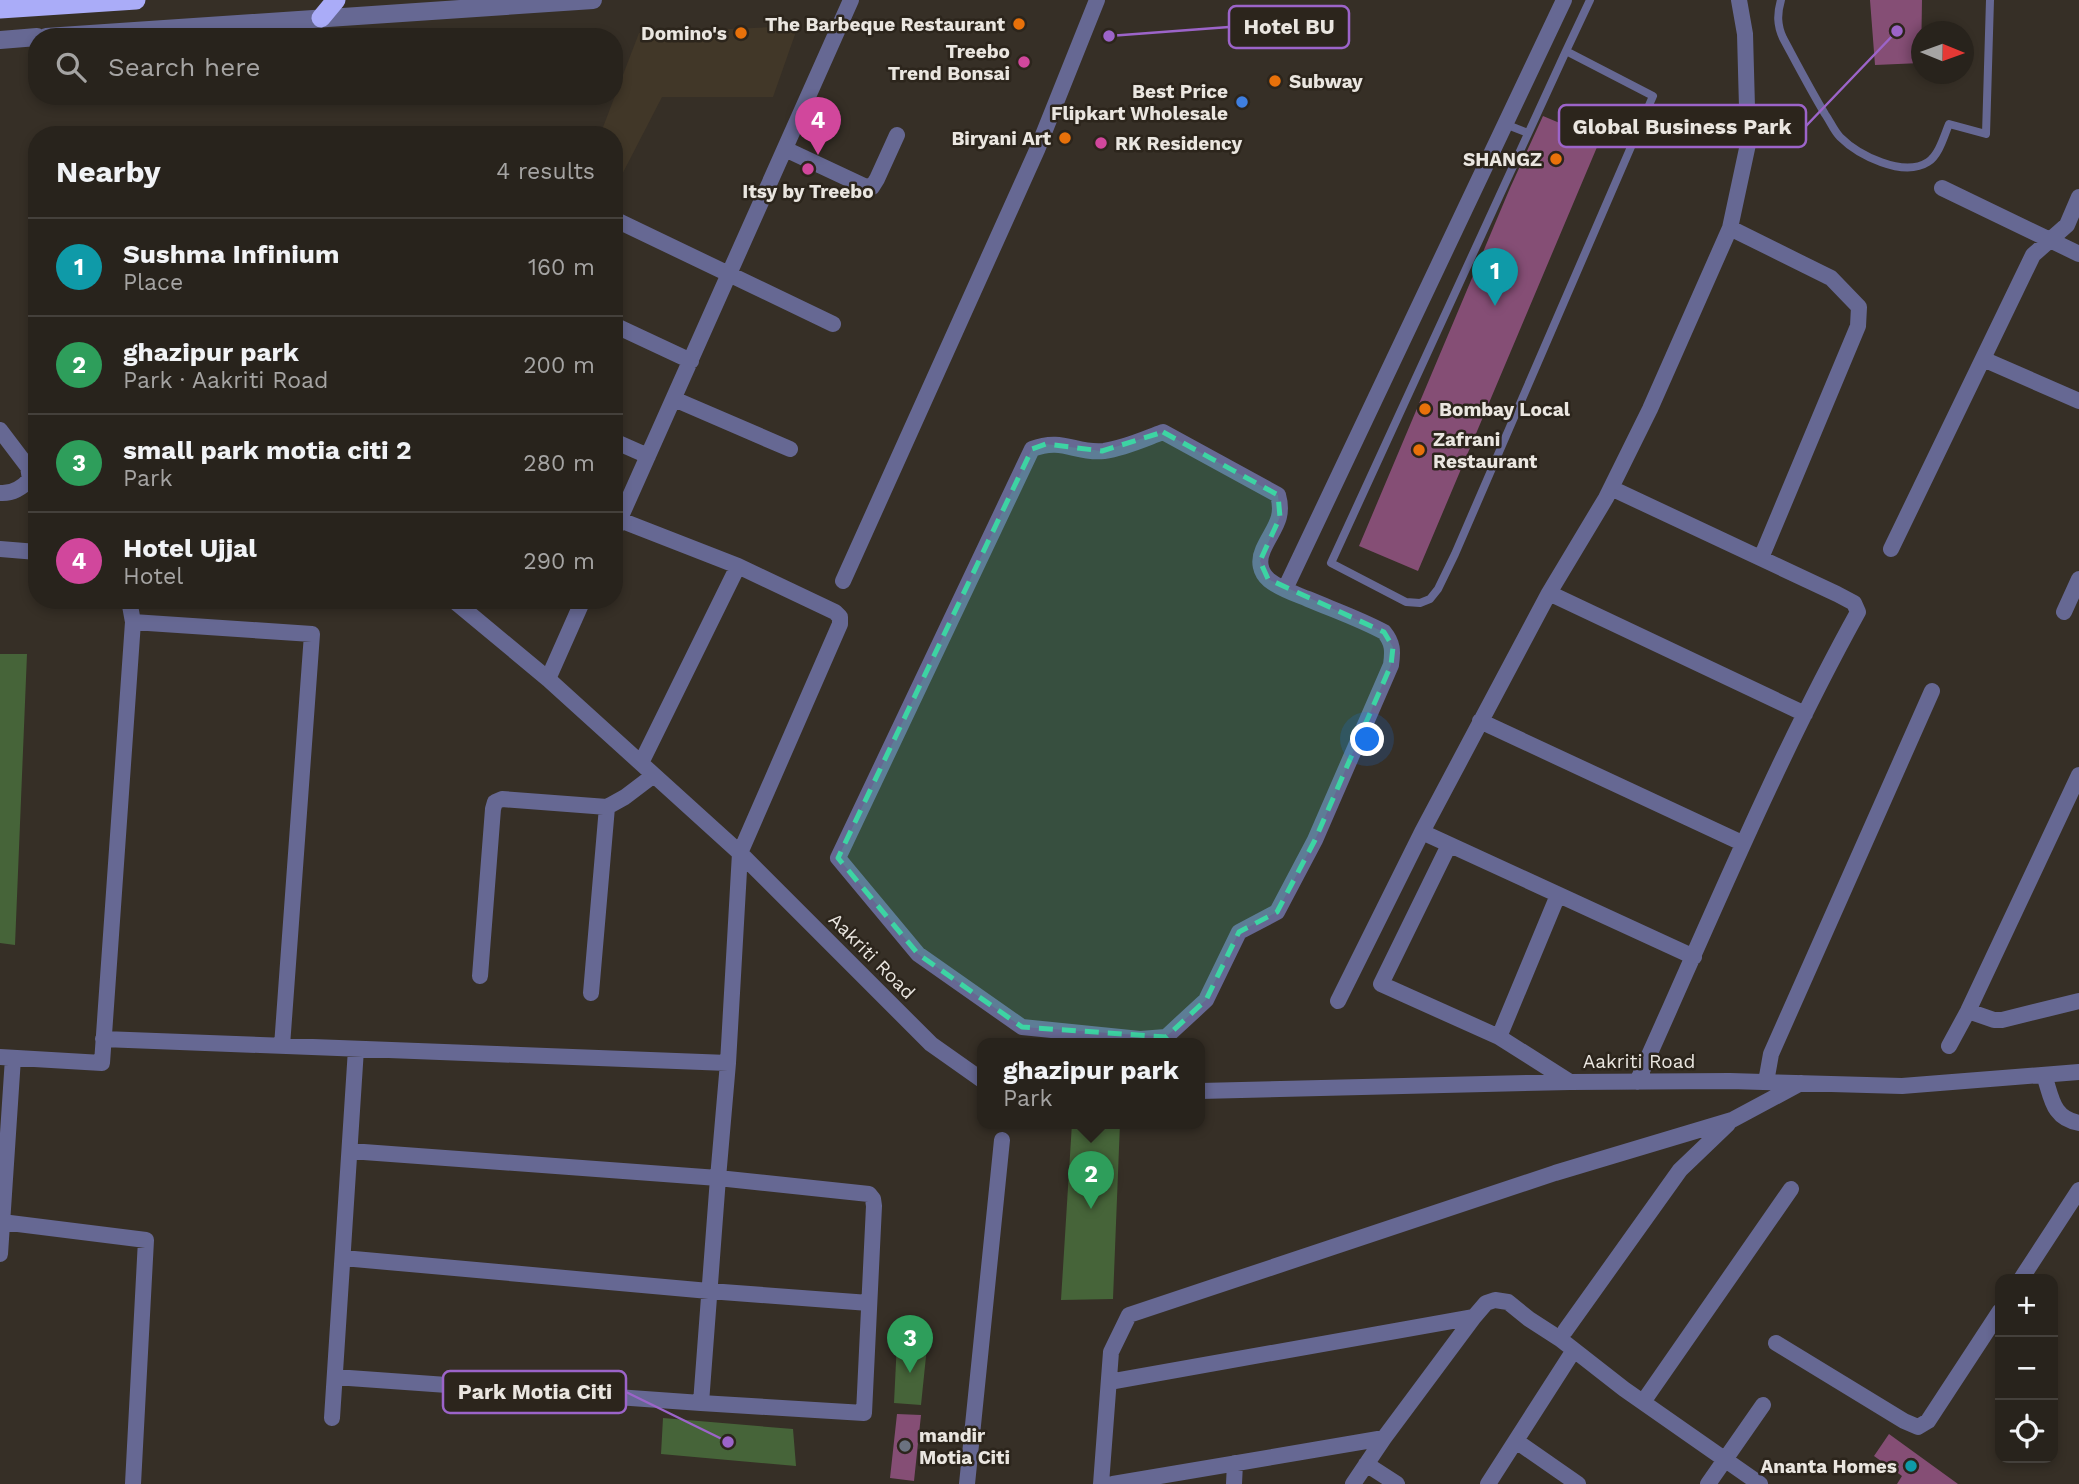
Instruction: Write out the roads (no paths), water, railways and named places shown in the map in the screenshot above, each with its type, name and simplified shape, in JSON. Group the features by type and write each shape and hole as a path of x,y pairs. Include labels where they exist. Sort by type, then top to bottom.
{"highway":[{"path":"0,9 136,0"},
{"path":"321,18 336,0"}],"street":[{"path":"176,28 593,0"},
{"path":"623,512 851,0"},
{"path":"843,581 1037,150 1097,0"},
{"path":"1285,589 1564,0"},
{"path":"1338,1001 1480,721 1549,593 1611,488 1650,409 1730,228 1748,144 1745,34 1739,0"},
{"path":"0,40 28,38"},
{"path":"785,149 864,186 872,187 897,135"},
{"path":"1942,188 2079,254"},
{"path":"1891,549 2033,255 2067,225 2079,197"},
{"path":"623,223 833,324"},
{"path":"1730,228 1831,278 1859,307 1858,326 1762,558"},
{"path":"623,329 691,361"},
{"path":"1983,359 2079,401"},
{"path":"674,399 790,449"},
{"path":"0,430 28,467"},
{"path":"1115,1038 1022,1027 918,954 838,858 1032,449 1053,444 1102,451 1124,447 1163,432 1278,495 1280,517 1262,551 1260,561 1261,569 1268,579 1384,632 1393,647 1391,665 1315,840 1277,912 1239,932 1206,1000 1168,1038"},
{"path":"623,445 648,456"},
{"path":"0,493 22,488 28,481"},
{"path":"1611,488 1845,598 1854,603 1858,612 1742,843 1637,1082"},
{"path":"623,528 738,566 835,612 840,617 740,853 728,1063 701,1403"},
{"path":"0,549 28,551"},
{"path":"641,763 738,566"},
{"path":"2064,612 2079,579"},
{"path":"1549,593 1805,714"},
{"path":"0,1254 6,1057 102,1063 133,622 131,609"},
{"name":"Aakriti Road","path":"464,609 548,679 740,853 931,1044 977,1076"},
{"path":"548,679 579,609"},
{"path":"133,622 312,634 282,1046"},
{"path":"1766,1082 1771,1054 1932,691"},
{"path":"1480,721 1742,843"},
{"path":"480,976 495,802 502,799 607,807 654,775"},
{"path":"1949,1046 1968,1012 2079,775"},
{"path":"592,993 607,807"},
{"path":"1422,832 1694,957"},
{"path":"1449,845 1381,984 1499,1037 1570,1082"},
{"path":"1499,1037 1558,895"},
{"path":"1968,1012 2002,1020 2079,1001"},
{"path":"103,1039 728,1063"},
{"path":"332,1418 356,1049"},
{"name":"Aakriti Road","path":"1205,1091 1570,1082 1766,1082 1902,1086 2079,1073"},
{"path":"2044,1075 2058,1113 2068,1121 2079,1123"},
{"path":"1101,1484 1111,1352 1129,1315 1555,1173 1732,1120 1801,1083"},
{"path":"1566,1331 1680,1170 1732,1120"},
{"path":"967,1484 1002,1140"},
{"path":"335,1377 863,1413 874,1206 870,1194 718,1178 350,1151"},
{"path":"1643,1402 1791,1189"},
{"path":"2024,1274 2079,1190"},
{"path":"2,1222 146,1240 133,1484"},
{"path":"343,1258 869,1303"},
{"path":"1353,1484 1474,1317 1486,1303 1495,1300 1508,1302 1760,1484"},
{"path":"1109,1382 1474,1317"},
{"path":"1776,1343 1918,1427 1928,1422 1995,1319"},
{"path":"1488,1484 1574,1350"},
{"path":"1708,1484 1763,1405"},
{"path":"1113,1484 1384,1438"},
{"path":"1516,1441 1578,1484"},
{"path":"1234,1484 1235,1463"},
{"path":"1366,1464 1397,1484"}],"lane":[{"path":"1566,51 1653,96 1443,577 1430,599 1420,603 1406,602 1331,563 1566,51 1590,0"},
{"path":"1781,0 1778,27 1838,136 1859,151 1902,168 1930,161 1948,124 1986,134 1990,0"},
{"path":"1505,124 1528,134"}],"place":[{"name":"The Barbeque Restaurant","path":"1019,24"},
{"name":"Global Business Park","path":"1897,31"},
{"name":"Domino's","path":"741,33"},
{"name":"Hotel BU","path":"1109,36"},
{"name":"Treebo Trend Bonsai","path":"1024,62"},
{"name":"Subway","path":"1275,81"},
{"name":"Best Price Flipkart Wholesale","path":"1242,102"},
{"name":"Biryani Art","path":"1065,138"},
{"name":"RK Residency","path":"1101,143"},
{"name":"Hotel Ujjal","path":"818,155"},
{"name":"SHANGZ","path":"1556,159"},
{"name":"Itsy by Treebo","path":"808,169"},
{"name":"Sushma Infinium","path":"1495,306"},
{"name":"Bombay Local","path":"1425,409"},
{"name":"Zafrani Restaurant","path":"1419,450"},
{"name":"ghazipur park","path":"1091,1209"},
{"name":"small park motia citi 2","path":"910,1373"},
{"name":"Park Motia Citi","path":"728,1442"},
{"name":"mandir Motia Citi","path":"905,1446"},
{"name":"Ananta Homes","path":"1911,1466"}]}
